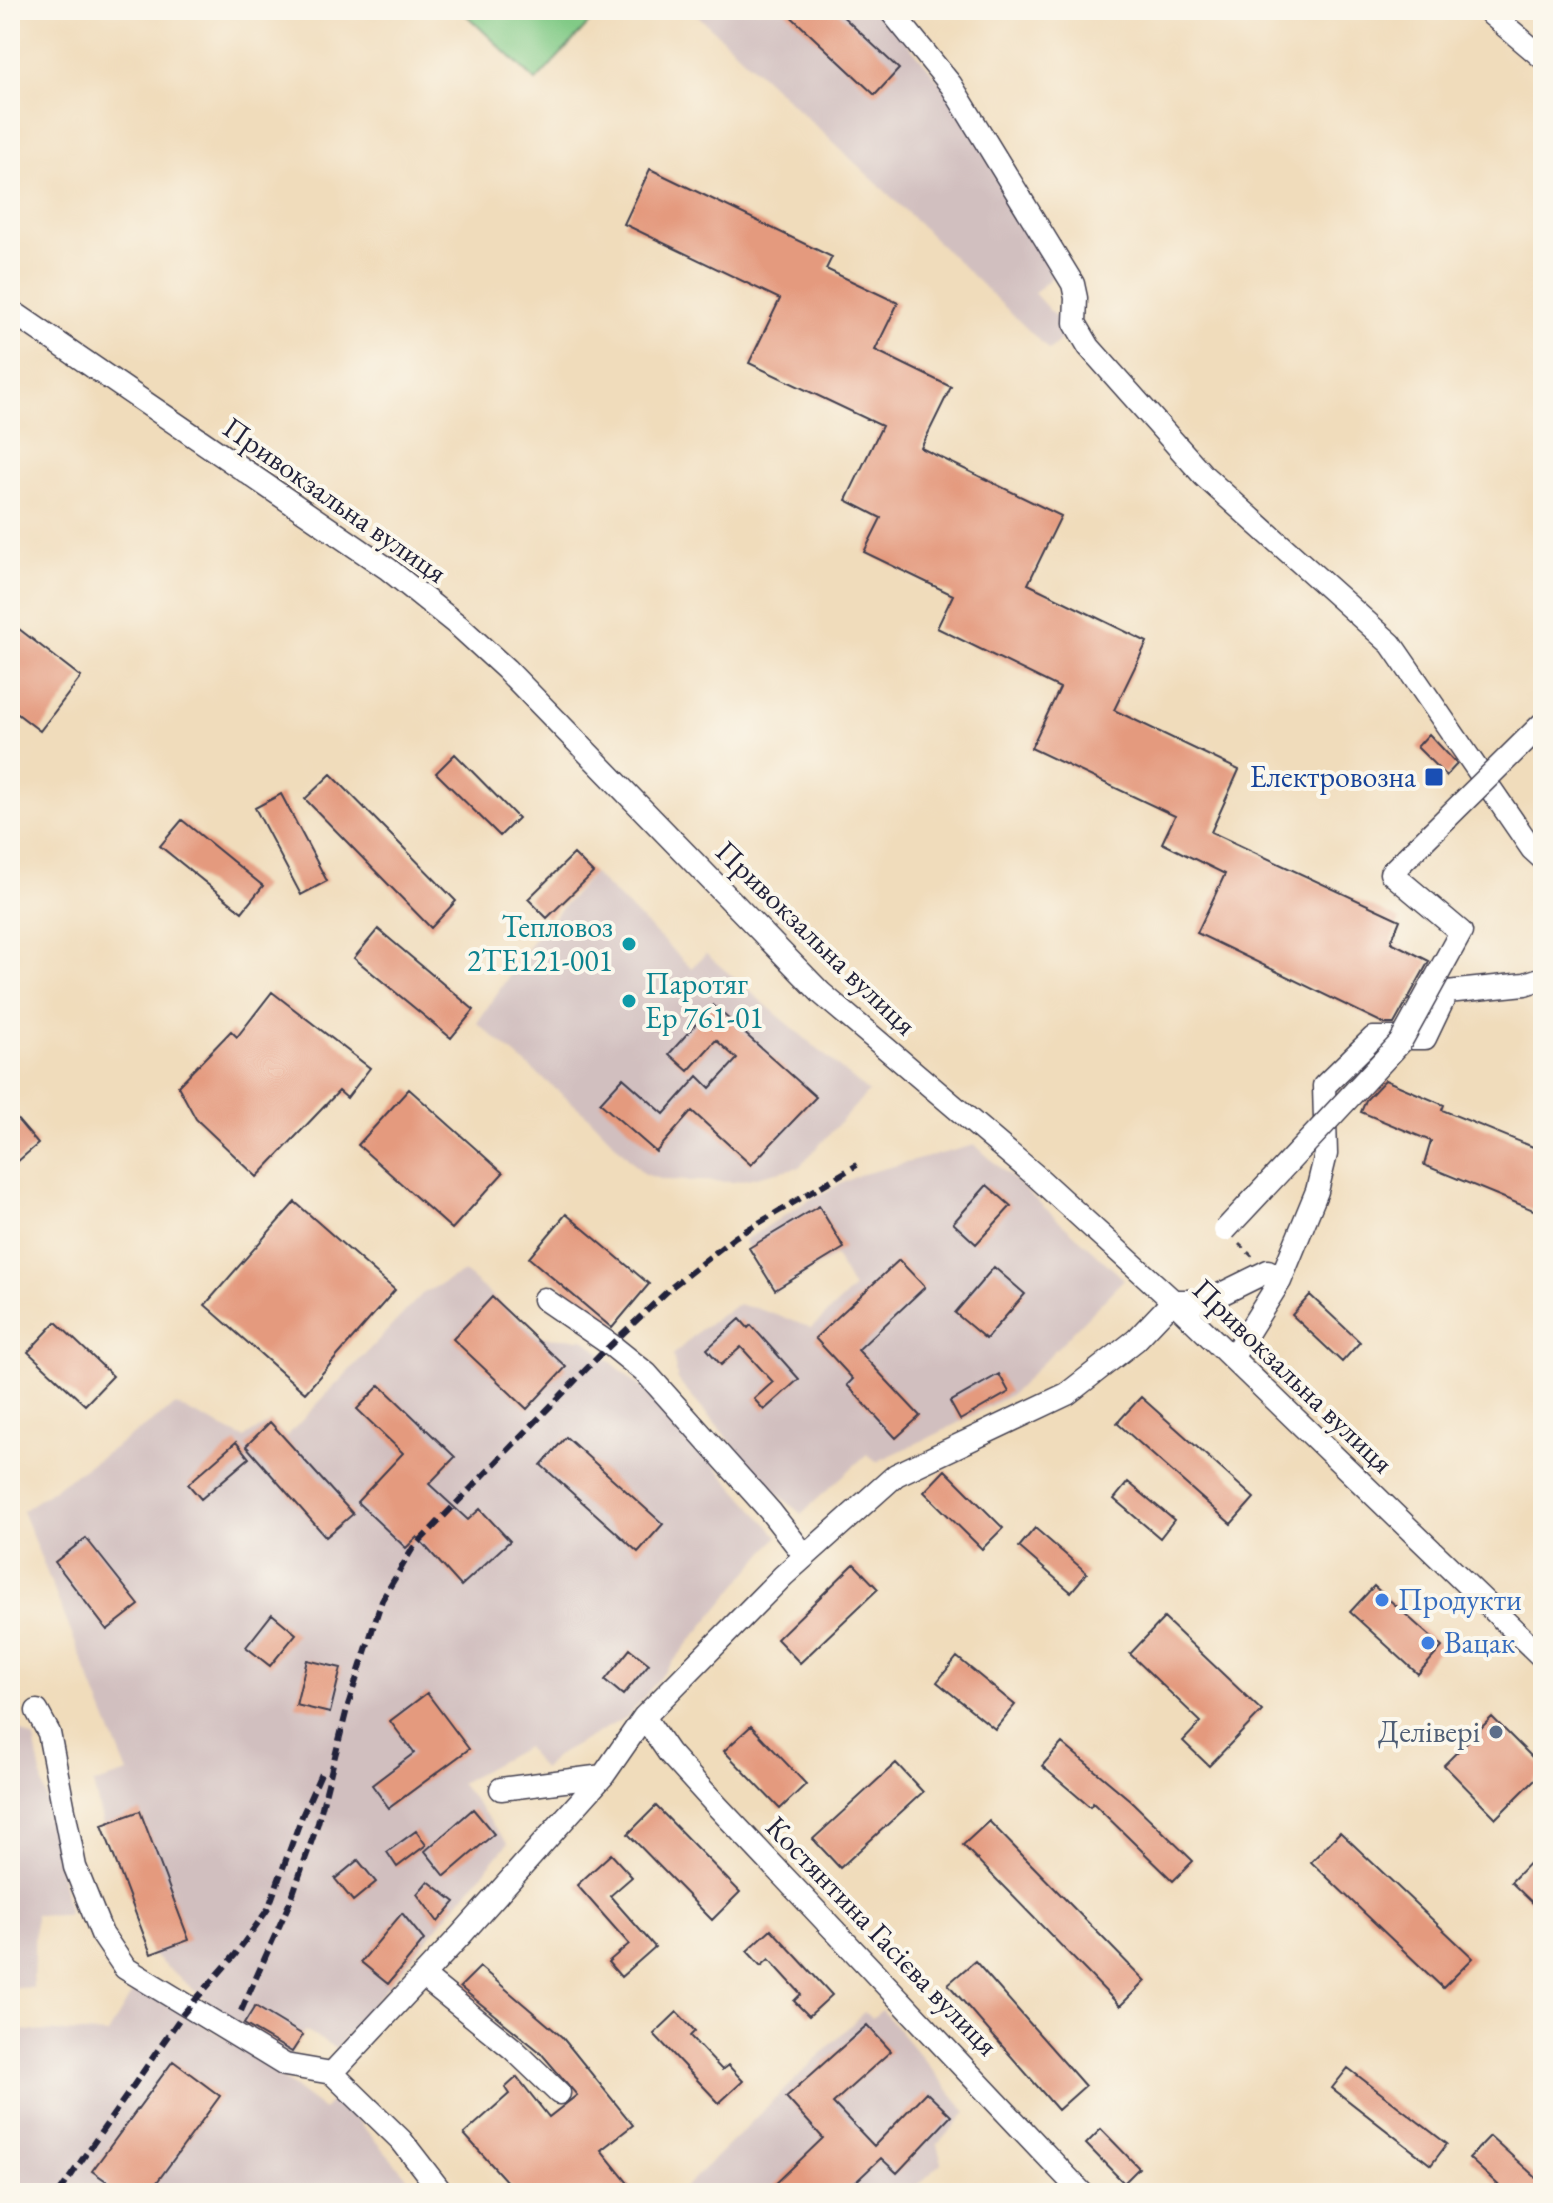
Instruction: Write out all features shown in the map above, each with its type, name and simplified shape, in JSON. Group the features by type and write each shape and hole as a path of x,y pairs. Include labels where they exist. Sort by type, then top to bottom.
{"street":[{"path":"890,10 951,85 1073,284 1075,323 1089,347 1204,476 1391,644 1532,849 1543,859"},
{"path":"1493,10 1491,14 1543,58"},
{"name":"Привокзальна вулиця","path":"10,310 388,569 460,627 506,669 821,993 1036,1176 1173,1301 1543,1658"},
{"path":"1225,1230 1400,1043 1461,932 1391,873 1543,723"},
{"path":"1232,1358 1280,1281 1317,1191 1326,1154 1324,1086 1373,1038 1425,1038 1447,992 1525,984 1543,978"},
{"path":"332,2073 603,1776 644,1717 805,1556 896,1475 1067,1394 1136,1340 1173,1301 1207,1301 1268,1271"},
{"path":"544,1299 647,1374 770,1511 805,1556"},
{"path":"37,1711 49,1733 75,1867 102,1934 125,1968 285,2065 332,2073 401,2140 442,2193"},
{"name":"Костянтина Гасієва вулиця","path":"644,1717 669,1753 718,1807 1082,2193"},
{"path":"501,1789 603,1776"},
{"path":"423,1976 513,2049 559,2093"}],"path":[{"path":"1225,1230 1268,1271"}],"shaded area":[{"path":"692,10 880,10 999,153 1000,187 1027,218 1059,271 1034,293 1069,332 1049,350"},
{"path":"593,873 691,968 706,954 868,1092 799,1167 734,1182 664,1180 644,1174 589,1117 477,1023 533,940"},
{"path":"975,1145 1124,1279 1012,1394 876,1462 867,1454 801,1514 769,1486 678,1381 673,1355 701,1329 736,1305 756,1308 812,1328 853,1289 835,1256 774,1293 744,1241 807,1201 859,1175"},
{"path":"464,1272 540,1337 584,1339 656,1400 778,1536 628,1716 558,1755 542,1769 526,1747 460,1783 508,1843 336,2048 305,2031 290,2056 219,2011 151,1954 104,1829 93,1784 128,1773 22,1511 176,1405 244,1438 270,1422 286,1437 422,1294"},
{"path":"10,1729 18,1729 34,1739 69,1915 35,1915 33,1988 10,1987"},
{"path":"135,1988 229,2039 324,2110 335,2095 421,2193 10,2193 10,2030 108,2034"},
{"path":"882,2010 967,2112 937,2145 942,2163 909,2193 679,2193 864,2012 872,2018"}],"green space":[{"path":"461,10 583,10 593,19 536,81"}],"building":[{"path":"784,10 836,10 899,69 875,95"},
{"path":"650,169 832,257 826,269 898,303 875,350 951,387 921,448 1061,516 1028,584 1147,642 1114,710 1239,770 1211,832 1400,920 1391,942 1429,961 1394,1024 1385,1024 1197,933 1225,874 1162,843 1175,816 1031,748 1060,688 937,628 953,595 864,552 881,518 846,500 882,426 749,363 780,299 624,224"},
{"path":"10,622 81,677 40,731 10,708"},
{"path":"1429,734 1457,764 1446,776 1417,747"},
{"path":"455,754 518,818 500,836 436,773"},
{"path":"331,774 456,901 431,928 305,799"},
{"path":"281,794 327,881 301,895 255,808"},
{"path":"182,820 263,886 242,912 160,846"},
{"path":"574,854 593,873 547,918 528,899"},
{"path":"378,929 474,1010 451,1038 354,958"},
{"path":"272,992 370,1068 347,1098 339,1091 257,1177 196,1119 178,1086 231,1031 237,1037"},
{"path":"713,1005 816,1097 751,1165 692,1111 656,1152 600,1103 623,1078 664,1114 698,1076 710,1088 737,1059 716,1040 688,1071 669,1054"},
{"path":"1385,1080 1444,1105 1442,1110 1543,1151 1543,1214 1424,1165 1431,1141 1361,1112 1366,1100"},
{"path":"409,1089 503,1173 452,1229 358,1145"},
{"path":"10,1111 38,1144 10,1168"},
{"path":"987,1185 1011,1206 976,1244 953,1223"},
{"path":"295,1202 395,1290 305,1393 205,1305"},
{"path":"819,1206 844,1248 775,1290 749,1248"},
{"path":"566,1214 649,1284 612,1328 529,1258"},
{"path":"899,1260 925,1287 858,1350 920,1416 896,1438 847,1385 853,1379 815,1338"},
{"path":"994,1267 1025,1294 986,1339 955,1313"},
{"path":"1310,1295 1360,1342 1342,1362 1292,1315"},
{"path":"492,1297 566,1367 527,1409 453,1339"},
{"path":"740,1319 748,1328 751,1325 799,1379 764,1410 754,1399 773,1382 741,1347 721,1365 707,1349"},
{"path":"56,1322 113,1376 85,1405 28,1352"},
{"path":"999,1374 1009,1392 960,1420 950,1402"},
{"path":"380,1385 455,1457 429,1484 468,1520 480,1509 510,1541 461,1586 417,1537 406,1548 357,1502 403,1453 357,1409"},
{"path":"1141,1397 1254,1498 1231,1524 1117,1423"},
{"path":"270,1422 353,1514 326,1537 246,1446"},
{"path":"566,1437 663,1524 638,1552 541,1465"},
{"path":"236,1442 249,1458 201,1499 188,1484"},
{"path":"945,1470 1003,1528 982,1549 924,1492"},
{"path":"1128,1482 1174,1520 1160,1538 1114,1499"},
{"path":"1035,1528 1087,1573 1071,1592 1019,1547"},
{"path":"86,1538 139,1605 107,1630 55,1562"},
{"path":"854,1564 878,1589 800,1663 777,1639"},
{"path":"1374,1586 1442,1647 1418,1674 1350,1612"},
{"path":"272,1614 296,1634 270,1666 246,1647"},
{"path":"1164,1618 1262,1711 1209,1766 1183,1741 1201,1722 1130,1654"},
{"path":"630,1649 649,1664 623,1695 605,1680"},
{"path":"957,1657 1015,1705 995,1729 937,1682"},
{"path":"307,1660 341,1668 330,1713 296,1705"},
{"path":"427,1693 469,1749 389,1808 372,1785 414,1753 390,1721"},
{"path":"1492,1717 1543,1768 1496,1818 1444,1765"},
{"path":"751,1726 806,1784 780,1809 724,1751"},
{"path":"1062,1743 1130,1800 1193,1861 1173,1881 1093,1803 1090,1807 1042,1766"},
{"path":"896,1763 923,1792 840,1868 813,1839"},
{"path":"656,1806 740,1892 712,1920 628,1834"},
{"path":"473,1809 494,1834 445,1876 425,1851"},
{"path":"140,1811 189,1940 151,1954 102,1825"},
{"path":"989,1821 1145,1981 1120,2006 963,1845"},
{"path":"416,1831 426,1845 397,1867 387,1852"},
{"path":"1340,1832 1473,1958 1443,1988 1311,1862"},
{"path":"1543,1849 1543,1913 1511,1882"},
{"path":"611,1854 632,1877 610,1896 655,1947 621,1977 608,1962 629,1944 577,1885"},
{"path":"358,1860 376,1882 353,1901 335,1879"},
{"path":"428,1881 455,1902 438,1922 417,1894"},
{"path":"402,1913 424,1940 388,1984 361,1962"},
{"path":"771,1929 832,1995 809,2016 794,2001 801,1994 769,1959 761,1966 747,1951"},
{"path":"975,1961 1085,2086 1058,2110 948,1984"},
{"path":"480,1967 562,2037 633,2125 601,2150 636,2193 517,2193 464,2134 509,2094 505,2088 517,2077 549,2117 577,2095 540,2052 460,1987"},
{"path":"255,2006 303,2035 292,2052 244,2024"},
{"path":"677,2012 695,2031 690,2036 722,2070 728,2065 743,2081 719,2103 654,2034"},
{"path":"867,2025 891,2051 833,2103 874,2146 926,2092 951,2116 897,2173 881,2158 844,2193 766,2193 823,2138 786,2097"},
{"path":"173,2061 220,2096 149,2193 101,2193 109,2183 92,2171"},
{"path":"1348,2068 1447,2144 1431,2165 1332,2088"},
{"path":"1101,2129 1139,2168 1124,2183 1086,2144"},
{"path":"1490,2136 1543,2184 1543,2193 1507,2193 1469,2158"}],"railway":[{"path":"241,2011 290,1902 318,1823 348,1705 382,1600 413,1548 601,1354 673,1286 735,1237 857,1165"},
{"path":"59,2193 183,2014 235,1955 268,1909 323,1769"}],"place":[{"name":"Електровозна","path":"1434,777"},
{"name":"Тепловоз 2ТЕ121-001","path":"629,944"},
{"name":"Паротяг Ер 761-01","path":"629,1001"},
{"name":"Продукти","path":"1382,1600"},
{"name":"Вацак","path":"1428,1643"},
{"name":"Делівері","path":"1496,1732"}]}
